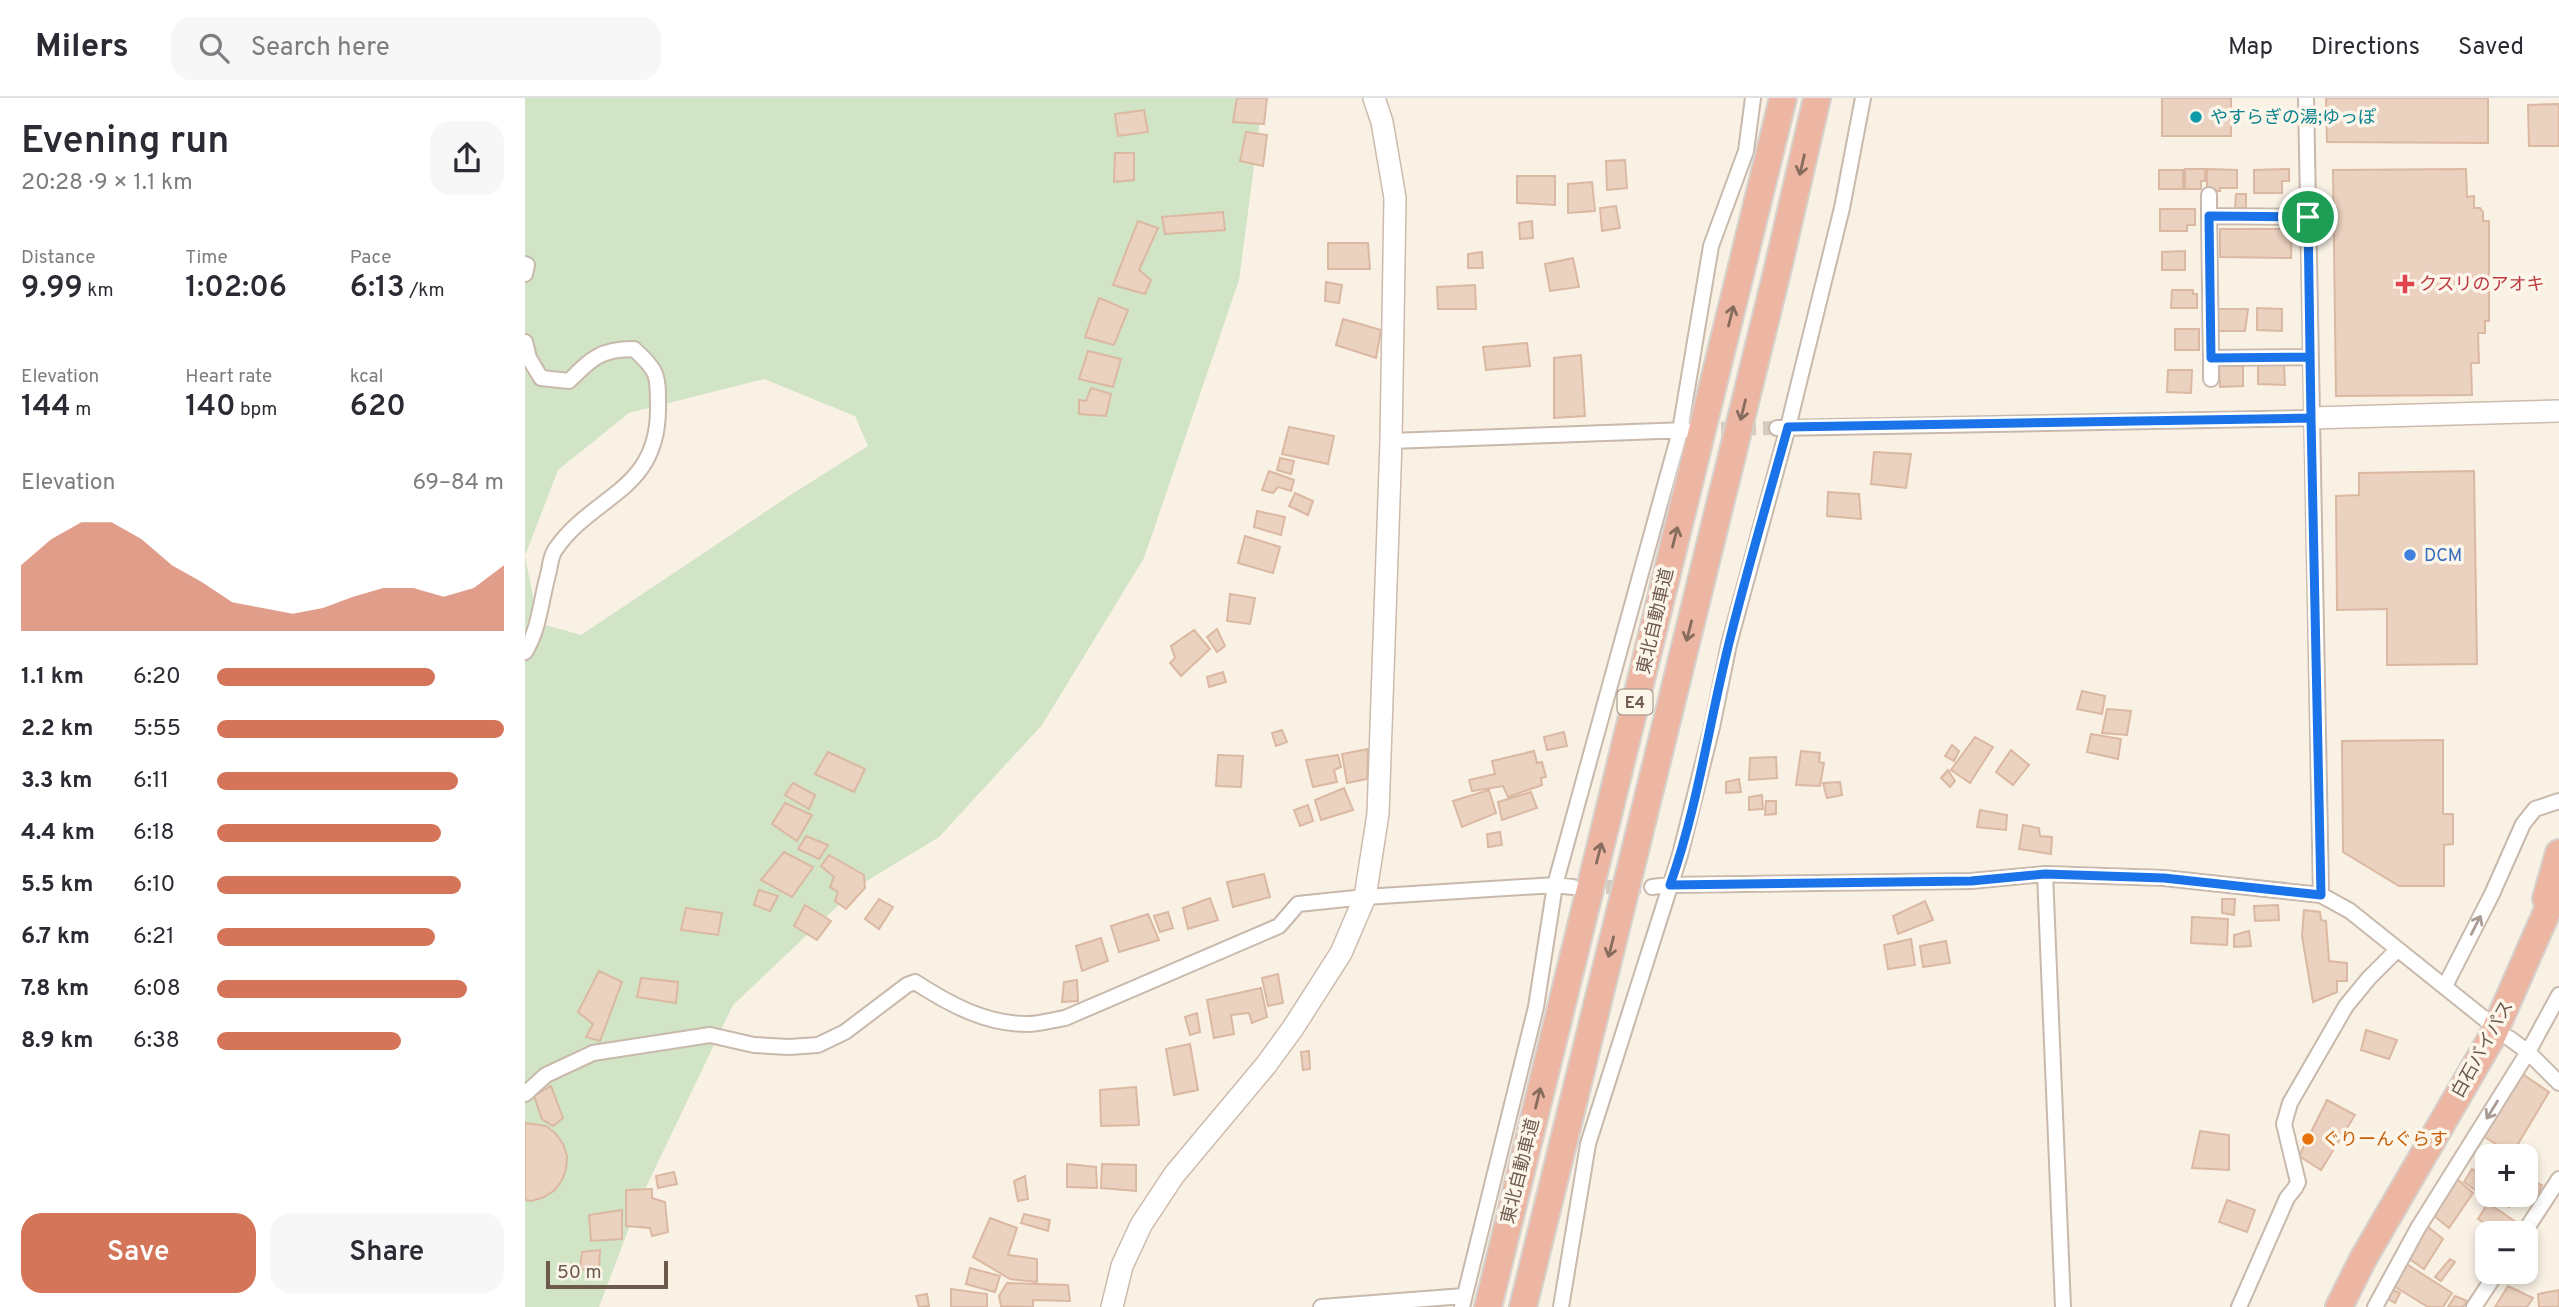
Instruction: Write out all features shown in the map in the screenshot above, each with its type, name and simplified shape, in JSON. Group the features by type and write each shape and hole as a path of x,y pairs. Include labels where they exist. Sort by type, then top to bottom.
{"highway":[{"name":"東北自動車道","path":"1471,1304 1783,98"},
{"name":"東北自動車道","path":"1523,1307 1778,268 1817,98"},
{"name":"白石バイパス","path":"2537,934 2559,853"},
{"name":"白石バイパス","path":"2339,1307 2363,1259 2492,1037 2559,884"}],"street":[{"path":"1112,1307 1122,1266 1140,1225 1174,1175 1266,1065 1293,1028 1341,953 1365,897 1378,814 1391,441 1395,198 1382,122 1374,98"},
{"path":"1321,1307 1471,1304 1535,1007 1555,885 1685,430 1711,246 1746,151 1753,98"},
{"path":"1561,1307 1588,1144 1683,842 1783,428 1842,208 1863,98"},
{"path":"2306,98 2321,895"},
{"path":"2209,195 2211,379"},
{"path":"2209,216 2308,217"},
{"path":"525,264 525,274"},
{"path":"525,342 529,358 541,378 569,381 591,358 611,351 634,349 651,364 658,378 658,420 645,464 624,489 580,521 554,552 534,639 525,652"},
{"path":"2211,358 2310,357"},
{"path":"1783,428 2559,411"},
{"path":"1391,441 1685,430"},
{"path":"2445,986 2492,894 2523,824 2535,809 2559,802"},
{"path":"2045,874 2063,1307"},
{"path":"1652,887 1971,881 2045,874 2164,878 2321,895 2350,911 2486,1020"},
{"path":"525,1094 546,1075 593,1053 710,1035 754,1045 789,1048 818,1045 845,1032 907,985 915,982 947,1003 990,1020 1028,1024 1065,1018 1279,926 1298,904 1555,885 1573,887"},
{"path":"2239,1307 2287,1198 2298,1182 2284,1124 2290,1103 2346,1006 2397,950"},
{"path":"2375,1307 2419,1228 2528,1052 2559,995"},
{"path":"2509,1038 2528,1052 2559,1083"},
{"path":"2532,1221 2559,1179"},
{"path":"2475,1307 2489,1284"}],"green space":[{"path":"525,98 1263,98 1239,280 1144,558 1042,725 939,837 860,885 733,1005 638,1204 599,1307 525,1307","holes":["764,379 855,416 868,446 581,635 538,623 525,556 558,470 629,413"]}],"building":[{"path":"1237,98 1267,98 1264,124 1233,122"},
{"name":"やすらぎの湯;ゆっぽ","path":"2162,98 2231,98 2231,136 2162,136"},
{"path":"2326,98 2488,98 2488,143 2327,142"},
{"path":"2559,104 2559,146 2529,146 2528,105"},
{"path":"1144,110 1148,132 1118,136 1115,114"},
{"path":"1246,132 1267,135 1263,166 1240,161"},
{"path":"1115,153 1134,153 1134,180 1114,182"},
{"path":"1625,160 1627,188 1607,190 1606,161"},
{"path":"2185,169 2205,169 2205,181 2201,181 2201,189 2185,189"},
{"path":"2207,169 2237,170 2237,188 2207,191"},
{"path":"2289,169 2289,181 2282,181 2282,193 2254,193 2254,170"},
{"path":"2466,169 2467,197 2474,196 2474,208 2480,208 2483,212 2483,221 2489,221 2489,321 2485,321 2485,333 2478,333 2479,363 2471,363 2472,395 2336,396 2333,170"},
{"path":"2159,170 2183,170 2183,189 2159,189"},
{"path":"1517,176 1555,176 1555,205 1517,203"},
{"path":"1592,182 1595,211 1568,213 1568,184"},
{"path":"2236,194 2246,194 2246,208 2235,208"},
{"path":"1616,206 1620,228 1602,231 1600,208"},
{"path":"2160,209 2195,209 2195,225 2187,225 2187,231 2160,231"},
{"path":"1223,212 1225,230 1165,234 1162,217"},
{"path":"1138,221 1158,228 1139,270 1151,280 1145,294 1113,285"},
{"path":"1532,221 1533,238 1520,239 1519,223"},
{"path":"2220,229 2292,229 2291,258 2220,257"},
{"path":"1328,243 1368,243 1370,269 1328,269"},
{"path":"2185,251 2185,270 2162,270 2162,252"},
{"path":"1482,252 1483,268 1468,268 1468,254"},
{"path":"1573,258 1579,287 1550,291 1545,264"},
{"path":"1326,282 1342,285 1339,303 1325,301"},
{"path":"1475,285 1476,309 1438,309 1437,287"},
{"path":"2172,290 2193,290 2193,294 2197,294 2197,308 2171,308"},
{"path":"1099,298 1128,310 1114,345 1085,337"},
{"path":"2257,308 2282,309 2282,331 2257,330"},
{"path":"2217,309 2248,309 2245,331 2217,331"},
{"path":"1343,319 1381,330 1376,358 1336,345"},
{"path":"2175,329 2199,329 2199,350 2175,350"},
{"path":"1527,343 1530,366 1486,370 1483,347"},
{"path":"1088,351 1121,359 1113,387 1079,379"},
{"path":"1581,355 1585,416 1554,418 1554,358"},
{"path":"2258,365 2284,365 2285,385 2258,384"},
{"path":"2219,366 2243,366 2243,386 2220,387"},
{"path":"2168,370 2192,370 2191,393 2167,392"},
{"path":"1091,388 1111,394 1106,416 1079,414 1079,400 1086,401"},
{"path":"1289,427 1334,436 1328,464 1282,454"},
{"path":"1874,452 1911,454 1906,488 1871,484"},
{"path":"1280,458 1294,461 1291,474 1277,470"},
{"path":"1269,471 1294,480 1291,491 1278,487 1273,493 1262,490"},
{"path":"2474,471 2477,664 2387,665 2387,609 2337,610 2336,496 2359,495 2359,473"},
{"path":"1828,492 1859,494 1861,519 1827,516"},
{"path":"1295,493 1313,501 1308,515 1289,506"},
{"path":"1257,511 1285,517 1281,535 1254,527"},
{"path":"1245,536 1280,547 1273,573 1238,563"},
{"path":"1230,594 1255,598 1250,624 1227,621"},
{"path":"1217,629 1225,646 1217,652 1207,637"},
{"path":"1194,630 1210,649 1181,676 1170,663 1175,658 1171,646"},
{"path":"1223,672 1226,682 1209,687 1207,677"},
{"path":"2082,691 2105,696 2102,714 2077,709"},
{"path":"2107,709 2131,711 2127,735 2102,733"},
{"path":"1282,730 1287,742 1276,746 1272,733"},
{"path":"1564,732 1567,746 1547,750 1544,737"},
{"path":"2091,734 2121,739 2118,759 2087,752"},
{"path":"1975,737 1993,747 1970,783 1951,770"},
{"path":"2443,740 2443,814 2453,814 2453,844 2444,845 2444,886 2399,886 2343,852 2342,741"},
{"path":"1952,745 1959,751 1954,761 1945,756"},
{"path":"1368,749 1367,779 1347,783 1342,754"},
{"path":"2011,750 2029,765 2013,785 1996,772"},
{"path":"1534,751 1537,763 1542,762 1546,777 1541,778 1542,785 1508,797 1503,786 1472,791 1469,780 1495,774 1492,761"},
{"path":"1801,751 1820,753 1819,762 1824,763 1820,786 1796,785"},
{"path":"828,752 865,769 854,792 815,774"},
{"path":"1218,755 1243,756 1241,787 1216,786"},
{"path":"1338,755 1341,767 1334,770 1337,782 1313,787 1306,760"},
{"path":"1776,757 1777,778 1749,780 1750,758"},
{"path":"1948,770 1955,781 1950,787 1941,778"},
{"path":"1739,779 1741,792 1726,793 1726,782"},
{"path":"1840,782 1842,795 1827,798 1823,783"},
{"path":"793,783 815,795 809,809 785,795"},
{"path":"1344,788 1353,810 1321,820 1315,800"},
{"path":"1489,790 1496,813 1462,827 1453,801"},
{"path":"1531,792 1537,808 1502,820 1498,802"},
{"path":"1762,795 1763,809 1749,810 1749,797"},
{"path":"1766,801 1776,801 1776,814 1765,815"},
{"path":"785,803 812,815 797,841 772,824"},
{"path":"1308,805 1313,821 1300,826 1294,810"},
{"path":"1980,810 2007,815 2006,830 1977,827"},
{"path":"2023,825 2039,828 2040,836 2052,837 2051,854 2019,849"},
{"path":"1500,832 1502,845 1488,847 1487,834"},
{"path":"806,836 828,845 819,859 798,849"},
{"path":"784,852 813,867 792,897 761,880"},
{"path":"829,855 864,875 865,888 846,909 835,901 838,892 830,887 834,877 821,866"},
{"path":"1264,874 1270,897 1233,907 1227,882"},
{"path":"759,890 778,896 770,911 754,905"},
{"path":"1210,898 1218,920 1188,929 1183,908"},
{"path":"879,899 893,907 879,929 865,919"},
{"path":"2222,899 2235,899 2234,915 2222,913"},
{"path":"1925,901 1933,920 1898,934 1893,916"},
{"path":"805,905 831,921 817,940 794,926"},
{"path":"2278,905 2279,920 2255,921 2254,906"},
{"path":"686,908 722,913 718,935 681,930"},
{"path":"2304,910 2320,912 2321,920 2326,921 2329,961 2347,963 2347,981 2337,981 2337,992 2313,1002 2302,936"},
{"path":"1168,912 1173,928 1160,932 1154,916"},
{"path":"1148,914 1159,940 1119,952 1111,926"},
{"path":"2192,917 2228,919 2227,945 2191,943"},
{"path":"2249,931 2251,946 2234,947 2234,935"},
{"path":"1101,938 1108,961 1082,971 1076,946"},
{"path":"1911,939 1915,965 1888,969 1884,945"},
{"path":"1946,941 1950,963 1923,967 1920,946"},
{"path":"599,971 622,982 600,1041 586,1037 593,1024 578,1012"},
{"path":"1278,974 1283,1003 1268,1006 1262,978"},
{"path":"641,978 678,982 676,1003 637,997"},
{"path":"1077,980 1078,1001 1062,1002 1064,982"},
{"path":"1261,988 1267,1017 1252,1023 1249,1013 1231,1015 1234,1034 1214,1038 1207,1000"},
{"path":"1197,1013 1200,1032 1190,1035 1185,1017"},
{"path":"2366,1030 2397,1040 2389,1059 2361,1050"},
{"path":"1190,1044 1198,1090 1174,1095 1166,1049"},
{"path":"1309,1051 1310,1069 1303,1070 1301,1052"},
{"path":"2521,1073 2549,1092 2518,1144 2496,1144 2483,1136"},
{"path":"551,1086 563,1118 553,1126 542,1119 534,1096"},
{"path":"1136,1087 1139,1125 1101,1126 1100,1090"},
{"path":"2327,1100 2355,1115 2321,1170 2299,1156"},
{"path":"525,1123 546,1126 563,1144 567,1156 566,1169 555,1190 532,1201 525,1200"},
{"path":"2200,1131 2229,1135 2229,1170 2192,1168"},
{"path":"1067,1164 1096,1167 1097,1188 1067,1187"},
{"path":"1102,1164 1136,1165 1136,1191 1101,1188"},
{"path":"2472,1169 2475,1171 2475,1190 2464,1182"},
{"path":"674,1172 677,1184 658,1188 656,1176"},
{"path":"1025,1176 1028,1199 1018,1201 1014,1181"},
{"path":"2457,1179 2473,1193 2449,1228 2433,1215"},
{"path":"652,1189 652,1198 665,1202 668,1232 652,1236 650,1228 626,1226 626,1190"},
{"path":"2227,1200 2255,1210 2247,1232 2219,1222"},
{"path":"2486,1207 2494,1207 2515,1221 2481,1221 2478,1219"},
{"path":"622,1210 622,1239 591,1241 589,1215"},
{"path":"1024,1214 1050,1220 1048,1231 1021,1223"},
{"path":"990,1218 1017,1228 1008,1255 1037,1259 1037,1282 1010,1279 973,1257"},
{"path":"2427,1226 2443,1239 2424,1269 2408,1258"},
{"path":"600,1250 599,1268 580,1270 582,1252"},
{"path":"2450,1259 2455,1262 2441,1281 2435,1277"},
{"path":"2405,1263 2452,1293 2443,1307 2428,1307 2392,1285"},
{"path":"970,1268 1000,1276 995,1292 966,1284"},
{"path":"1007,1283 1068,1285 1070,1301 1033,1300 1033,1307 1001,1306 999,1296"},
{"path":"2508,1286 2533,1298 2527,1307 2495,1307"},
{"path":"2389,1288 2400,1293 2395,1303 2385,1297"},
{"path":"951,1289 987,1294 987,1307 951,1307"},
{"path":"2559,1290 2559,1307 2539,1307 2538,1294"},
{"path":"927,1294 929,1306 919,1307 916,1296"},
{"path":"2455,1296 2467,1301 2463,1307 2448,1307"}],"tunnel":[{"path":"1700,429 1777,428"},
{"path":"1585,887 1652,887"}],"place":[{"name":"やすらぎの湯;ゆっぽ","path":"2196,117"},
{"name":"クスリのアオキ","path":"2405,284"},
{"name":"DCM","path":"2410,555"},
{"name":"ぐりーんぐらす","path":"2308,1139"}],"route":[{"path":"2308,217 2209,216 2211,358 2310,357 2311,418 2321,895 2164,878 2045,874 1971,881 1670,885 1712,727 1729,644 1788,427 2311,418 2308,217"}]}
